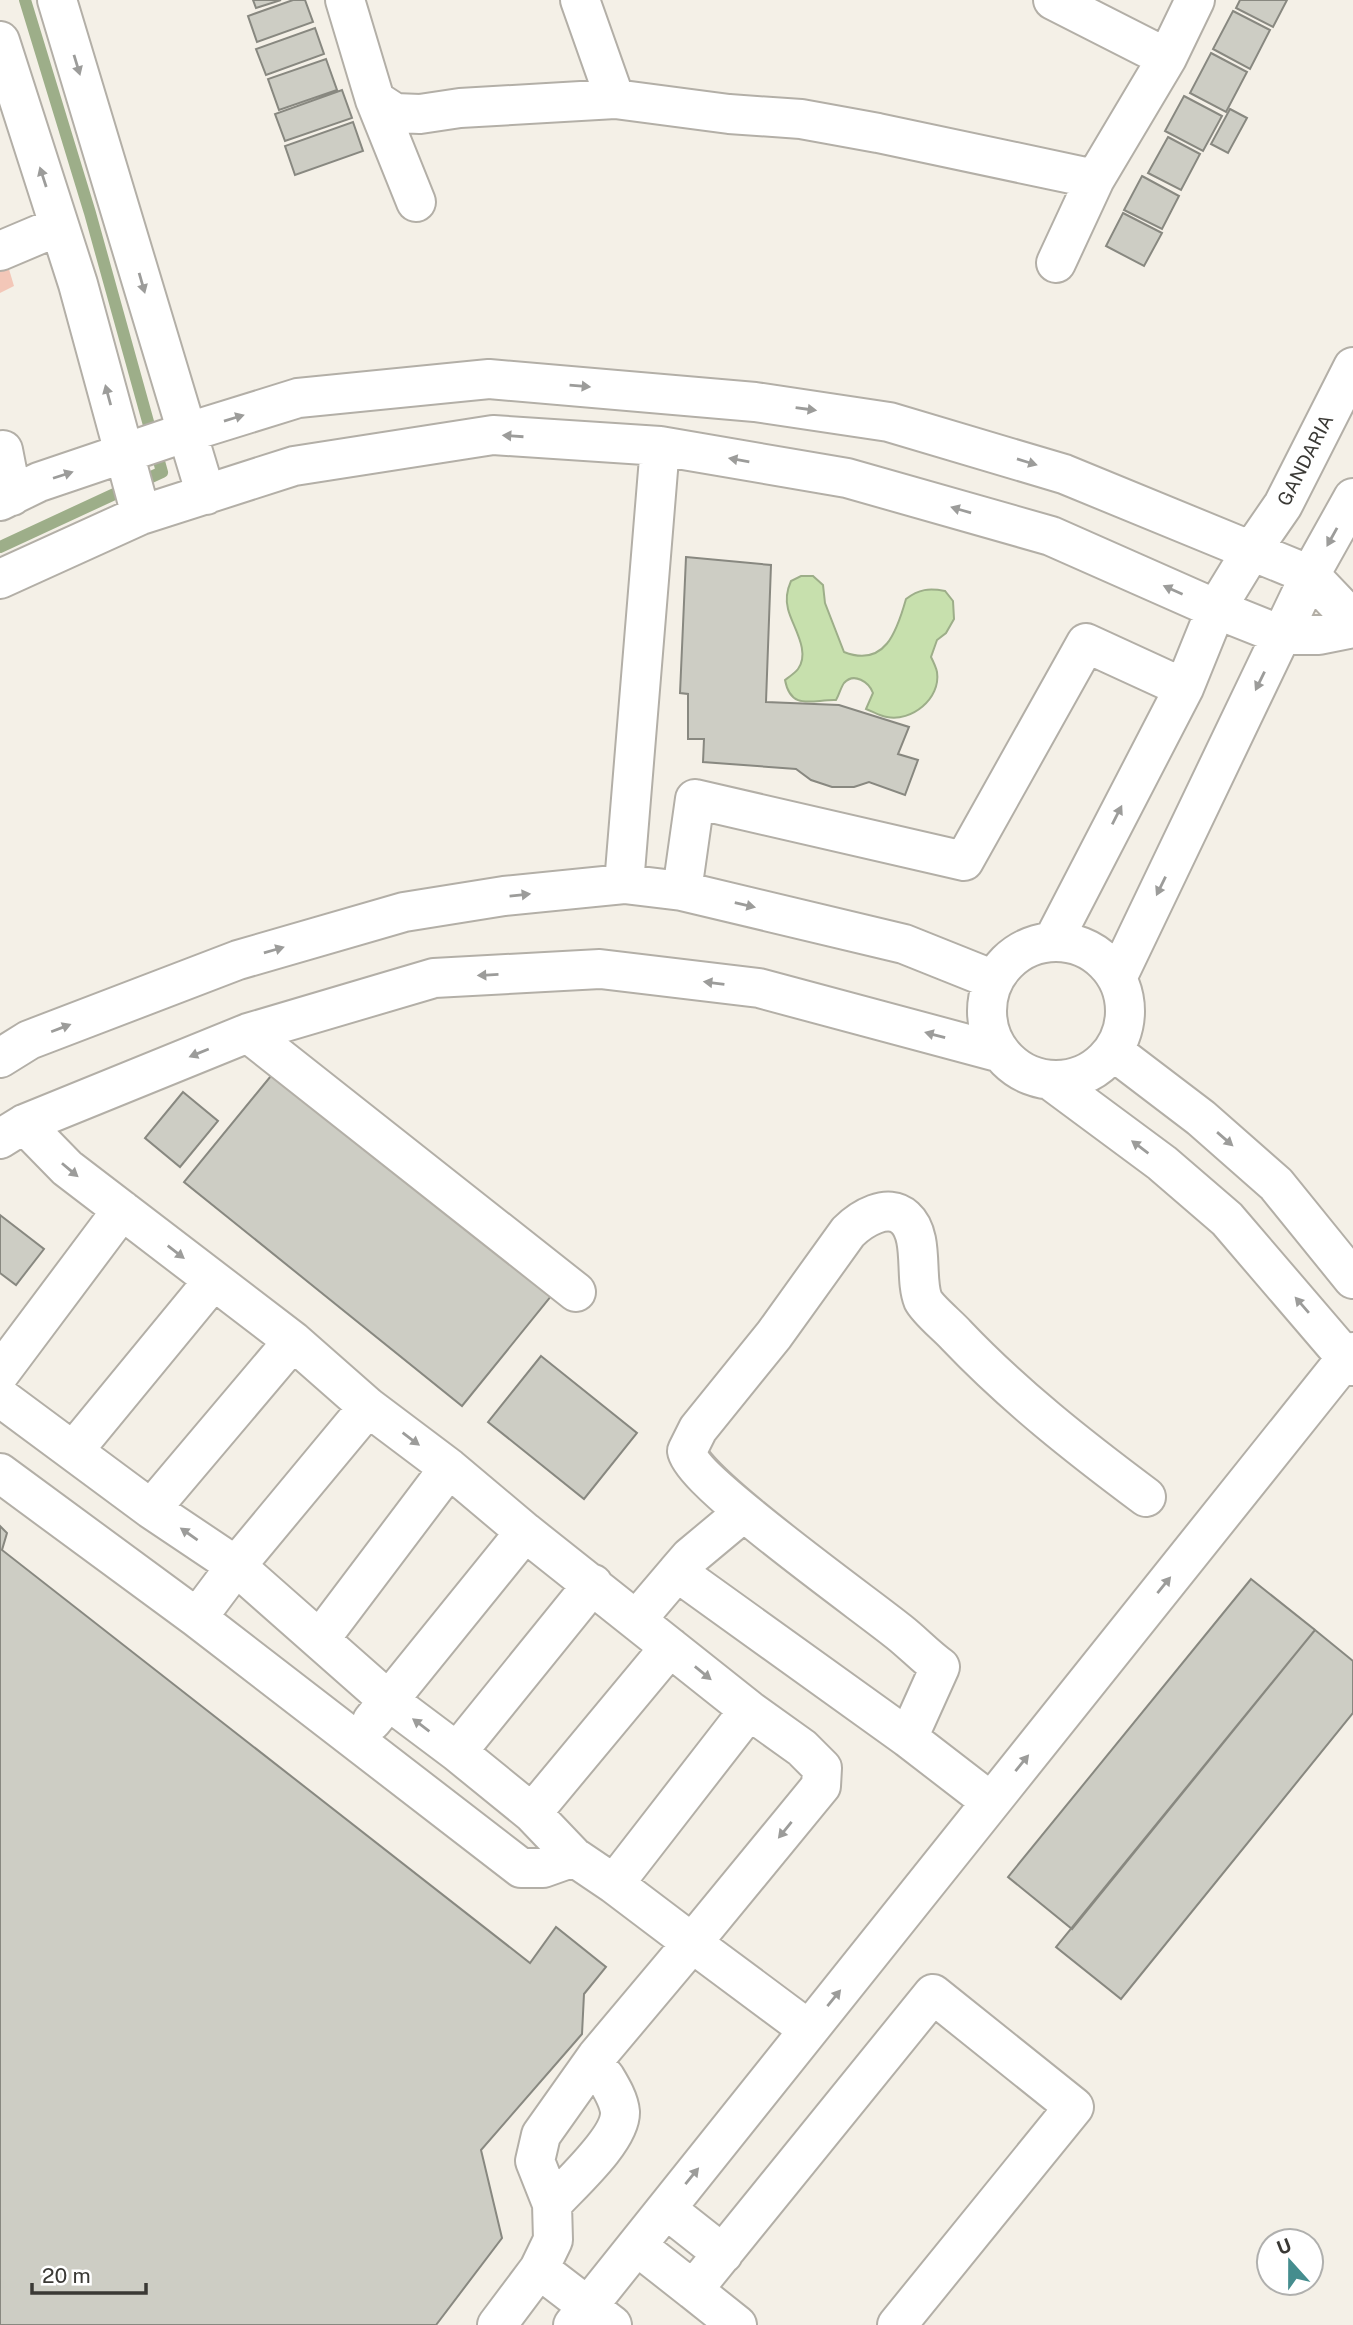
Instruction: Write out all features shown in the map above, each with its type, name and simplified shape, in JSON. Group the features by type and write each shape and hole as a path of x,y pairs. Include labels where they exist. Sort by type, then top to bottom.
{"street":[{"path":"57,0 156,446 140,509"},
{"path":"345,0 375,100 416,202"},
{"path":"580,0 615,100"},
{"path":"1053,0 1167,58"},
{"path":"1056,263 1095,179 1167,58 1195,0"},
{"path":"0,41 78,284 156,446 203,489"},
{"path":"375,100 395,113 420,114 460,108 615,100 729,114 801,119 1095,179"},
{"path":"0,251 59,226"},
{"name":"GANDARIA","path":"1053,941 1184,688 1216,609 1283,505 1353,367"},
{"path":"1,442 6,498 39,482 298,398 489,379 755,402 889,422 1064,474 1310,575 1353,620"},
{"path":"0,579 140,509 203,489 294,466 493,435 660,446 847,478 1051,536 1216,609 1282,635 1319,635 1353,628"},
{"path":"624,884 660,446"},
{"path":"1118,976 1310,575 1353,498"},
{"path":"682,891 695,799 964,861 1086,643 1184,688"},
{"path":"0,1058 29,1040 238,960 404,912 504,896 624,884 682,891 905,944 994,980"},
{"path":"1053,941 1079,944 1101,956 1118,976 1125,1000 1126,1018 1122,1035 1101,1064 1069,1079 1050,1080 1031,1076 1014,1067 991,1037 987,1017 988,998 994,980 1005,963 1036,944 1053,941"},
{"path":"12,1131 248,1034 434,978 600,968 759,988 1001,1053"},
{"path":"248,1034 576,1292"},
{"path":"1113,1051 1201,1118 1276,1184 1353,1279"},
{"path":"539,2269 591,2319 637,2246 666,2209 1351,1358 1227,1219 1162,1163 1050,1080"},
{"path":"12,1131 67,1168 293,1341 368,1407 449,1468 749,1710 802,1748 822,1768 821,1786 597,2056 541,2134 535,2161 552,2204 553,2239 539,2269 497,2325"},
{"path":"0,1373 122,1210"},
{"path":"908,1738 940,1667 900,1632 744,1512 694,1465 687,1454 698,1429 774,1335 848,1231 865,1218 887,1211 905,1218 913,1230 923,1300 1000,1380 1063,1435 1146,1497"},
{"path":"74,1450 213,1281"},
{"path":"151,1508 293,1341"},
{"path":"0,1396 151,1508 236,1566 389,1701 532,1813 575,1857 809,2030"},
{"path":"198,1618 236,1566 368,1407"},
{"path":"320,1639 449,1468"},
{"path":"0,1473 198,1618 521,1868 543,1868 575,1857"},
{"path":"637,1619 690,1557 744,1512"},
{"path":"355,1741 525,1532"},
{"path":"677,1572 908,1738 991,1802"},
{"path":"457,1752 593,1584"},
{"path":"532,1813 670,1647"},
{"path":"614,1884 749,1710"},
{"path":"693,2290 933,1994 1074,2107 897,2325"},
{"path":"552,2204 613,2136 620,2113 614,2092 605,2077"},
{"path":"666,2209 723,2254"},
{"path":"637,2246 737,2325"}],"shaded area":[{"path":"0,239 14,286 0,293"},
{"path":"801,576 813,576 823,585 825,603 844,652 858,656 870,655 887,644 906,599 924,590 945,591 953,601 954,619 946,633 937,640 931,657 937,672 937,682 929,699 922,706 906,716 896,718 879,715 866,709 873,693 865,682 857,678 844,683 836,700 804,702 792,696 785,680 798,669 802,647 788,609 787,598 791,581"}],"building":[{"path":"253,0 281,0 256,8"},
{"path":"293,0 305,0 313,22 257,42 248,16"},
{"path":"1240,0 1287,0 1273,27 1236,8"},
{"path":"1233,11 1270,30 1250,69 1213,49"},
{"path":"315,28 324,54 266,75 256,49"},
{"path":"1211,53 1247,72 1226,112 1190,93"},
{"path":"326,59 337,90 279,110 268,79"},
{"path":"342,90 352,118 285,141 275,114"},
{"path":"1184,96 1222,116 1203,151 1165,131"},
{"path":"1230,109 1247,118 1228,153 1211,144"},
{"path":"353,122 363,151 295,175 285,146"},
{"path":"1168,137 1200,154 1181,190 1148,173"},
{"path":"1142,176 1179,196 1162,229 1124,210"},
{"path":"1123,213 1162,233 1144,266 1106,246"},
{"path":"686,557 771,565 766,702 839,705 909,727 898,754 918,760 905,795 869,782 854,787 832,787 811,780 796,769 703,762 704,739 688,739 688,694 680,693"},
{"path":"275,1071 552,1295 462,1406 184,1182"},
{"path":"183,1092 218,1121 180,1167 145,1138"},
{"path":"0,1215 44,1249 16,1285 0,1273"},
{"path":"541,1356 637,1433 584,1499 488,1422"},
{"path":"0,1526 7,1533 2,1550 530,1963 556,1927 606,1967 584,1994 582,2034 481,2150 502,2238 436,2325 0,2325"},
{"path":"1251,1579 1315,1630 1072,1929 1008,1877"},
{"path":"1315,1630 1353,1661 1353,1713 1121,1999 1056,1947"}],"waterway":[{"path":"0,547 162,472 90,213 25,0"}]}
